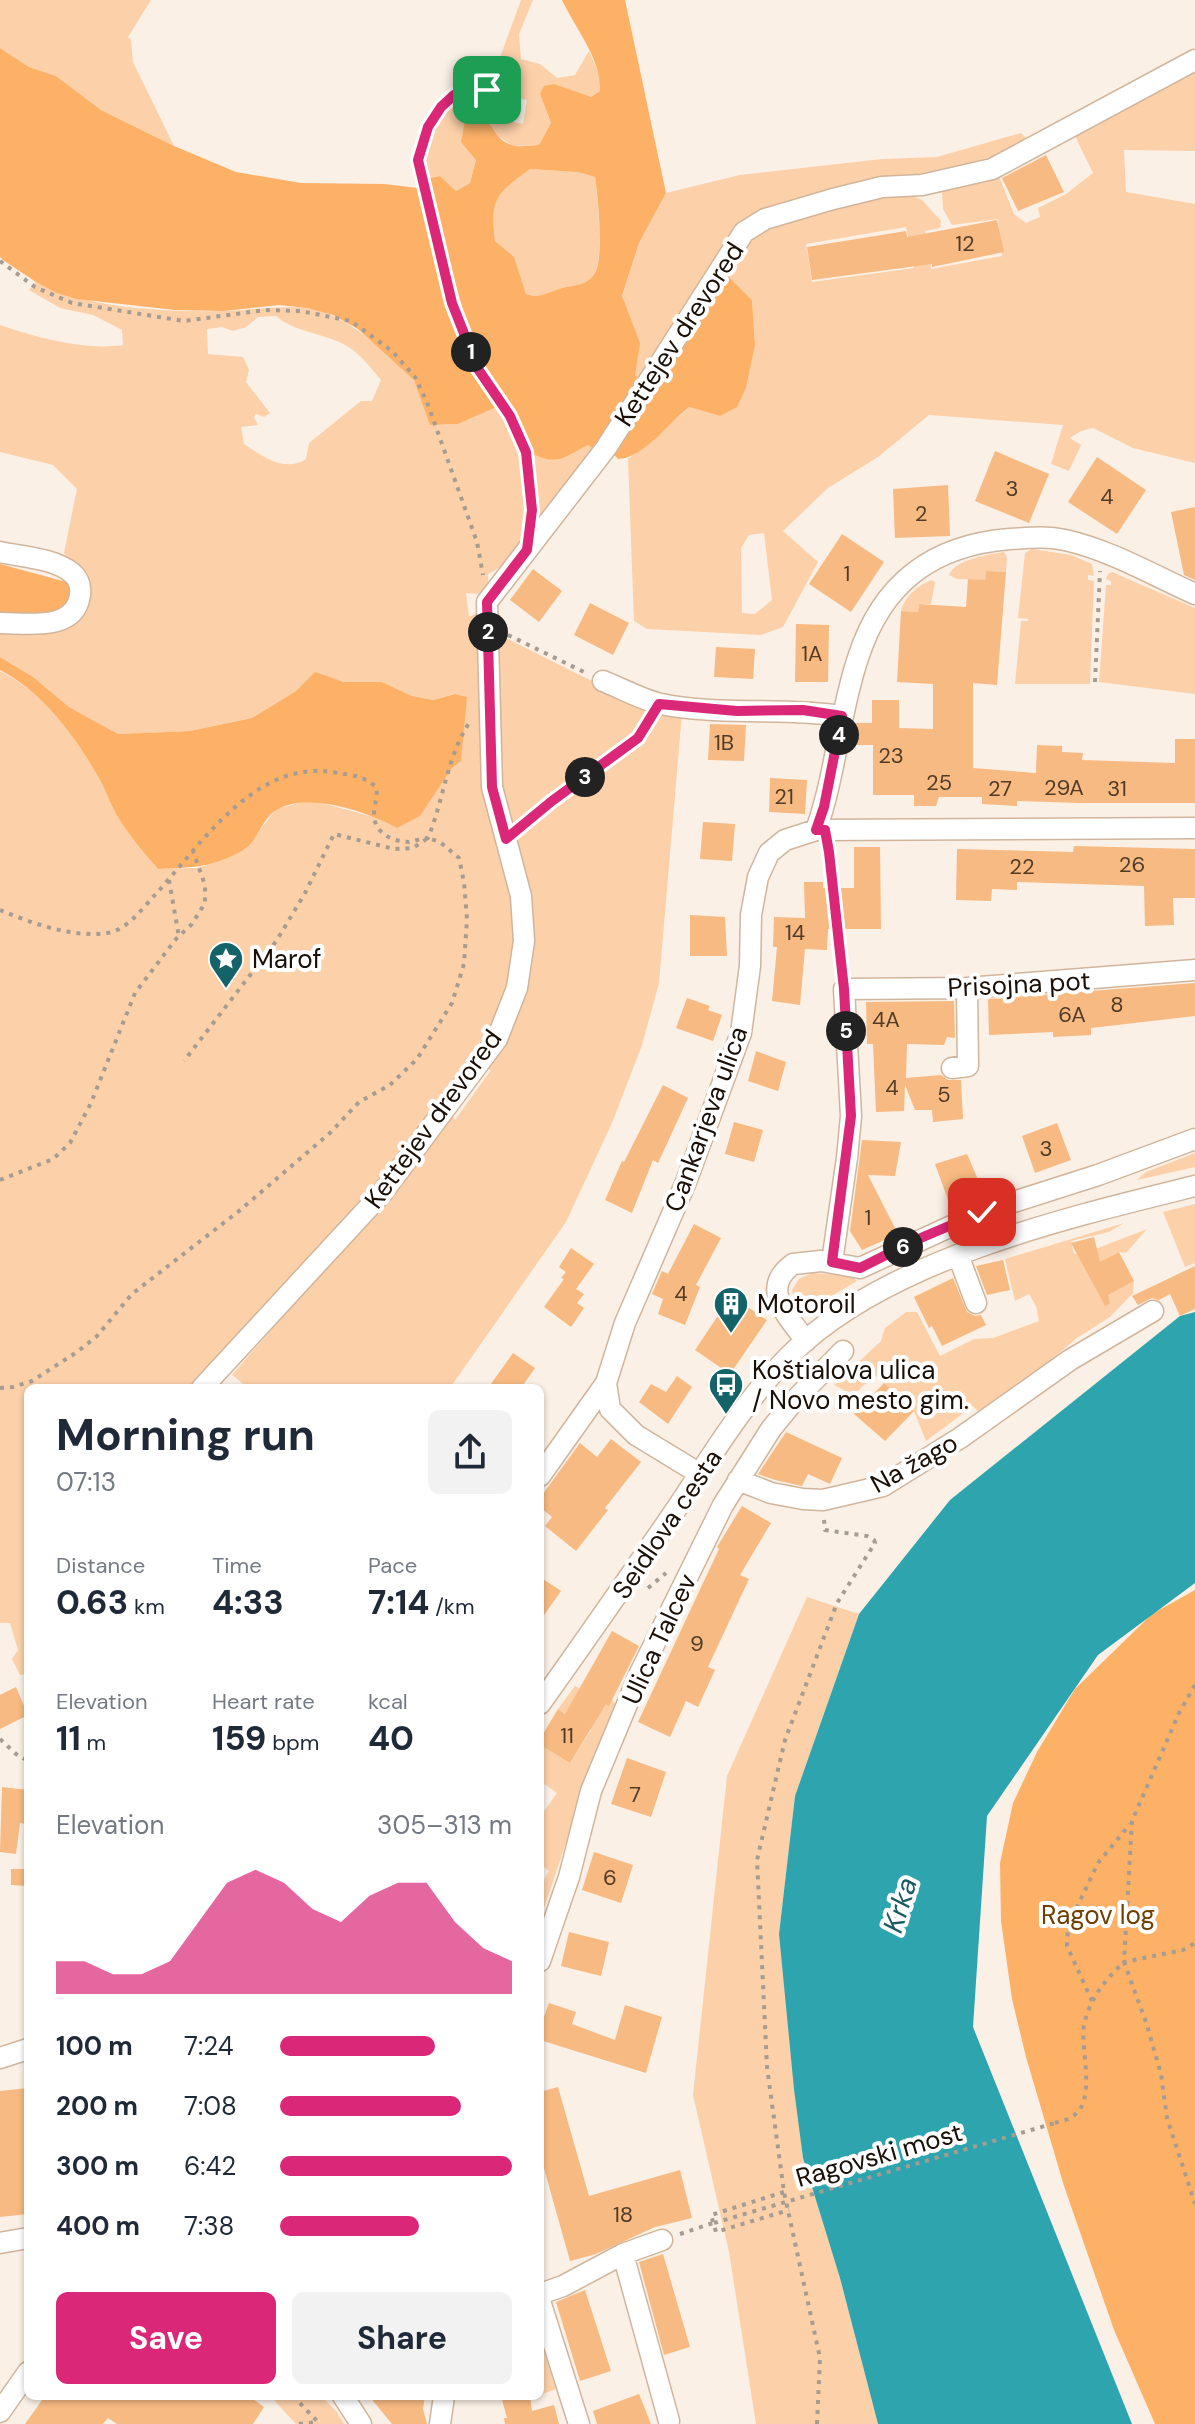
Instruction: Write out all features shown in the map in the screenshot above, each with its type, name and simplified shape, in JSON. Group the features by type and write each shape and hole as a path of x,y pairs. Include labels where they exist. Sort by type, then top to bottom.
{"street":[{"name":"Kettejev drevored","path":"206,1384 383,1192 497,1039 517,988 524,941 521,896 492,787 487,602 606,448 744,232 765,219 833,199 882,187 922,185 992,169 1195,60"},
{"path":"821,830 842,716 858,656 889,596 911,572 955,549 996,540 1039,537 1085,545 1195,594"},
{"path":"0,552 55,563 79,581 80,593 70,616 54,623 0,623"},
{"path":"603,681 659,704 737,711 803,710 842,716"},
{"name":"Cankarjeva ulica","path":"544,1470 606,1383 625,1323 686,1182 741,1033 750,966 751,915 758,877 769,853 785,840 821,830 1195,828"},
{"name":"Prisojna pot","path":"844,989 967,988 1195,970"},
{"path":"952,1068 968,1066 967,988"},
{"path":"832,1262 851,1116 844,989"},
{"path":"806,1341 779,1302 776,1291 779,1279 793,1264 832,1262 860,1268 982,1212 1098,1175 1195,1139"},
{"name":"Seidlova cesta","path":"544,1699 607,1612 755,1394 806,1341 870,1296 958,1255 1080,1216 1195,1186"},
{"path":"958,1255 976,1303"},
{"name":"Na žago","path":"738,1480 771,1493 823,1500 883,1486 960,1438 1070,1360 1153,1311"},
{"name":"Ulica Talcev","path":"544,1949 569,1877 591,1791 640,1673 738,1480 778,1420 843,1351"},
{"path":"606,1383 610,1409 636,1435 700,1474"},
{"path":"0,2058 24,2050"},
{"path":"0,2243 24,2239"},
{"path":"544,2293 563,2286 623,2254 662,2240"},
{"path":"623,2254 669,2421"},
{"path":"544,2314 579,2424"},
{"path":"0,2412 24,2378"},
{"path":"346,2400 361,2424"},
{"path":"440,2424 443,2400"}],"path":[{"path":"487,90 468,90 454,95 441,107 428,127 418,160 452,303 478,369 510,416 526,452 532,510 527,550"},
{"path":"0,261 35,287 72,303 184,321 265,310 300,311 351,321 392,351 415,377 427,402 477,542 487,602"},
{"path":"1095,682 1100,564"},
{"path":"487,626 582,670"},
{"path":"184,1061 277,940 305,893 334,834 394,849 413,848 428,838 438,814 457,740 488,695"},
{"path":"506,839 638,738 659,704"},
{"path":"0,910 28,922 75,933 108,933 125,926 241,803 289,774 316,769 361,776 377,788 374,814 377,827 384,836 411,842 428,838 440,842 459,858 467,919 464,964 452,1003 417,1059 390,1085 359,1102 330,1133 250,1201 132,1294 97,1336 77,1352 32,1381 0,1388"},
{"path":"821,830 844,989"},
{"path":"0,1180 53,1159 70,1143 91,1103 135,993 192,924 205,903 205,885 193,851"},
{"path":"169,880 179,937"},
{"path":"817,2424 820,2358 784,2192 767,2067 757,1860 785,1740 837,1603 872,1550 874,1540 867,1536 825,1530 823,1500"},
{"path":"643,1593 667,1572"},
{"path":"1092,2001 1067,1946 1068,1926 1098,1863 1132,1821 1179,1713 1195,1685"},
{"path":"0,1739 24,1757"},
{"path":"1132,1821 1124,1962 1147,2025 1161,2074 1167,2118 1195,2204"},
{"path":"1092,2001 1104,1980 1124,1962 1183,1950 1195,1943"},
{"name":"Ragovski most","path":"714,2223 1075,2116 1086,2099 1084,2027 1092,2001"},
{"path":"784,2192 711,2215 716,2232 789,2210"},
{"path":"662,2240 714,2223"},
{"path":"297,2400 319,2423"},
{"path":"299,2424 319,2423"}],"shaded area":[{"path":"0,0 151,0 128,37 133,62 174,146 101,110 56,76 29,67 0,48"},
{"path":"521,0 533,0 519,34 521,59 540,64 557,78 575,75 589,51 601,79 600,91 591,97 577,93 540,94 551,123 539,145 514,146 497,136 476,160 470,183 456,191 440,176 426,179 424,149 437,118 461,97 471,94 490,97 502,74 495,71","holes":["507,96 527,100 523,124 503,120"]},
{"path":"1195,65 1195,151 1124,150 1126,192 1195,204 1195,463 1133,448 1093,428 1070,438 1081,445 1069,471 1051,464 1063,425 929,415 878,457 828,488 783,531 818,562 783,627 761,635 647,629 634,621 628,459 689,407 720,416 737,406 746,388 755,345 752,300 724,272 760,228 867,197 906,193 922,200 941,221 940,228 925,231 931,269 1002,256 998,219 952,225 943,209 942,191 998,174 1014,214 1026,223 1040,217 1038,208 1066,194 1093,173 1074,134 1126,101 1162,89","holes":["906,227 914,268 812,282 806,244","764,533 772,600 755,614 742,613 741,548 749,535"]},
{"path":"1021,133 1026,138 1019,147 949,171 897,176 772,209 646,380 635,376 639,343 622,297 639,243 666,193 740,175 882,159 937,157"},
{"path":"530,169 577,172 595,177 599,226 599,255 592,277 580,284 536,296 526,294 514,258 495,241 494,226 498,198"},
{"path":"36,282 102,303 176,311 287,307 320,311 356,329 405,370 416,384 431,425 458,424 499,406 524,473 528,497 527,520 521,541 508,560 488,574 488,587 478,594 466,593 469,617 478,612 500,635 606,688 682,713 659,983 642,1045 612,1123 566,1222 453,1384 243,1384 232,1375 350,1239 259,1317 196,1384 24,1384 24,1674 20,1675 12,1659 18,1650 10,1623 0,1623 0,671 31,691 70,733 121,821 158,869 198,868 246,849 276,809 311,800 381,819 411,820 420,816 452,768 467,697 454,694 433,700 412,696 382,682 344,682 315,673 296,691 252,718 190,731 118,734 69,707 33,677 0,657 0,633 61,627 79,568 64,553 77,489 53,465 0,452 0,325 77,344 123,345 122,330 93,315 60,308 29,290","holes":["276,316 350,348 381,380 372,401 361,401 309,443 306,459 290,464 274,461 244,444 241,427 258,425 254,417 256,414 264,417 270,413 246,382 249,370 243,357 208,354 207,329 222,327 233,331 246,327 258,317","480,1068 491,1070 455,1120 442,1100"]},
{"path":"588,445 596,451 539,524 530,453 554,460"},
{"path":"1032,549 1071,555 1092,564 1094,576 1088,575 1088,580 1094,581 1090,684 1015,684 1021,621 1028,621 1018,618 1025,553"},
{"path":"1004,552 1007,557 1006,572 986,571 985,580 957,579 949,575 965,561"},
{"path":"1112,572 1195,608 1195,694 1099,682 1106,585 1111,585 1111,581 1106,579"},
{"path":"931,580 935,582 931,604 919,604 918,612 901,611 912,592"},
{"path":"1195,1153 1195,1167 1137,1180 1146,1172"},
{"path":"1195,1204 1195,1263 1185,1267 1163,1212"},
{"path":"1124,1223 1109,1232 1071,1241 1074,1254 1147,1229 1126,1253 1119,1252 1086,1270 1101,1298 1134,1281 1133,1293 1110,1317 1077,1338 983,1417 973,1406 926,1441 914,1411 875,1375 853,1395 834,1385 881,1341 885,1328 906,1312 917,1312 940,1356 974,1339 993,1338 1039,1321 1029,1294 1015,1301 1005,1259"},
{"path":"812,1273 851,1276 857,1281 816,1305 794,1298 792,1290 799,1279"},
{"path":"807,1597 859,1614 795,1796 779,1934 803,2158 840,2278 878,2424 756,2424 729,2252 693,2095 727,1776"},
{"path":"575,1686 608,1705 612,1700 617,1706 592,1765 544,1908 544,1880 549,1871 544,1867 544,1811 557,1793 544,1784 544,1747 570,1763 591,1730 558,1709"},
{"path":"544,2352 556,2389 544,2394"},
{"path":"274,2400 325,2400 344,2424 296,2424"}],"green space":[{"path":"562,0 625,0 666,193 639,243 622,296 640,343 635,376 646,380 596,451 588,445 554,460 530,453 516,416 485,371 468,328 426,179 440,176 456,191 470,183 476,160 461,142 465,121 488,123 499,137 512,145 539,145 551,123 540,94 544,86 554,84 591,97 600,91 597,68 587,44","holes":["530,169 577,172 595,177 599,211 598,266 595,273 580,284 540,295 526,294 514,257 495,241 494,215 498,198"]},
{"path":"0,48 29,67 56,76 101,110 236,172 301,183 384,184 418,188 464,351 478,380 499,406 458,424 430,425 414,380 358,329 333,315 279,305 223,311 175,310 77,299 36,282 3,260 0,257"},
{"path":"724,272 752,300 755,345 746,388 737,407 720,416 689,407 646,447 618,459 611,451"},
{"path":"0,564 70,583 74,593 67,610 56,615 0,617"},
{"path":"0,657 33,677 69,707 118,734 190,731 252,718 296,691 315,672 344,682 382,682 412,696 433,700 455,694 467,697 461,761 452,768 420,816 397,828 338,806 291,804 273,813 242,851 201,866 158,869 121,821 70,733 31,691 0,670"},
{"name":"Ragov log","path":"1195,1590 1195,2424 1155,2424 1114,2330 1064,2186 1026,2057 1012,1999 1001,1921 1000,1863 1013,1803 1037,1752 1075,1689 1152,1614"}],"water":[{"name":"Krka","path":"1195,1312 1195,1583 1098,1655 987,1816 973,2027 1132,2424 878,2424 840,2278 803,2158 779,1934 795,1796 859,1614 950,1500 1180,1316"}],"building":[{"path":"1046,155 1064,192 1018,211 1002,178"},
{"path":"997,220 1004,252 932,267 932,264 812,280 807,247 906,231 907,237"},
{"path":"995,451 1049,474 1029,523 975,501"},
{"path":"1097,457 1146,490 1117,534 1068,502"},
{"path":"948,485 950,536 895,538 893,489"},
{"path":"1195,507 1195,580 1184,575 1171,512"},
{"path":"842,534 884,562 851,612 809,584"},
{"path":"533,569 562,591 539,622 510,600"},
{"path":"986,571 1006,572 997,685 973,683 973,768 1036,773 1037,745 1062,746 1062,752 1083,753 1082,760 1175,763 1175,739 1195,739 1195,803 1017,801 1017,806 982,804 982,797 939,797 936,806 914,806 914,795 873,795 873,745 852,745 855,723 872,723 872,700 899,700 899,728 933,729 933,684 897,682 901,611 918,612 919,604 966,607 968,579 985,580"},
{"path":"590,603 629,623 613,655 574,635"},
{"path":"796,624 829,625 828,682 795,682"},
{"path":"716,647 755,649 753,679 714,677"},
{"path":"710,724 746,725 744,761 708,760"},
{"path":"770,778 807,780 805,814 769,812"},
{"path":"703,822 735,824 732,861 700,859"},
{"path":"1074,846 1195,849 1195,898 1173,898 1174,925 1145,926 1144,886 1017,882 1017,890 992,889 991,901 956,900 957,849 1073,852"},
{"path":"854,847 880,847 881,929 828,929 827,950 805,949 800,1005 772,1001 777,947 773,947 774,917 805,918 804,882 823,882 823,888 854,888"},
{"path":"690,915 725,917 727,956 690,956"},
{"path":"1195,983 1195,1016 1091,1028 1091,1035 1053,1037 1053,1032 989,1035 988,999"},
{"path":"687,998 710,1006 708,1010 722,1015 713,1041 676,1028"},
{"path":"954,1001 955,1038 947,1037 944,1045 907,1044 906,1078 941,1075 948,1080 961,1080 963,1119 933,1122 932,1110 915,1110 905,1085 904,1111 876,1112 873,1044 867,1044 866,1002"},
{"path":"756,1051 786,1062 778,1091 748,1081"},
{"path":"663,1085 688,1098 658,1163 653,1160 632,1213 605,1200"},
{"path":"734,1122 763,1130 754,1162 725,1154"},
{"path":"1057,1123 1071,1160 1035,1173 1022,1136"},
{"path":"862,1140 901,1142 895,1176 868,1175 898,1234 862,1250 850,1231"},
{"path":"967,1154 983,1191 950,1205 935,1164"},
{"path":"694,1224 721,1238 696,1285 700,1287 685,1325 658,1314 663,1299 652,1294 662,1271 668,1274"},
{"path":"1094,1237 1100,1262 1119,1252 1134,1281 1108,1295 1110,1304 1105,1306 1071,1243"},
{"path":"571,1248 594,1264 576,1289 584,1294 577,1303 584,1308 571,1327 544,1307 564,1279 561,1278 566,1272 559,1267"},
{"path":"1003,1260 1010,1290 987,1295 976,1266"},
{"path":"1195,1266 1195,1309 1180,1316 1170,1294 1138,1305 1132,1296"},
{"path":"953,1278 967,1312 981,1315 986,1325 942,1346 914,1297"},
{"name":"Motoroil","path":"731,1296 767,1320 730,1374 695,1350"},
{"path":"513,1353 535,1368 524,1384 491,1384"},
{"path":"677,1376 692,1387 668,1424 639,1402 651,1384 666,1392"},
{"path":"884,1383 914,1411 885,1441 854,1414"},
{"path":"786,1432 842,1458 830,1484 808,1474 802,1486 758,1474"},
{"path":"611,1439 641,1462 576,1551 545,1526 552,1517 544,1510 544,1492 580,1443 597,1457"},
{"path":"742,1506 771,1523 740,1575 749,1579 708,1667 715,1670 698,1707 686,1701 670,1737 638,1722 719,1549 717,1547"},
{"path":"544,1580 561,1591 544,1615"},
{"path":"612,1631 639,1646 609,1706 606,1704 570,1763 544,1747 544,1732 558,1709 565,1714"},
{"path":"16,1687 24,1706 24,1717 0,1729 0,1695"},
{"path":"627,1758 666,1772 651,1817 611,1804"},
{"path":"2,1787 24,1790 24,1824 20,1823 16,1854 0,1852"},
{"path":"594,1852 633,1865 621,1903 582,1890"},
{"path":"11,1869 24,1869 24,1886 11,1885"},
{"path":"569,1932 609,1942 601,1976 561,1966"},
{"path":"549,2003 576,2012 572,2024 615,2040 625,2005 662,2017 646,2073 544,2041 544,2017"},
{"path":"558,2087 589,2196 680,2170 692,2218 655,2227 596,2254 570,2261 544,2168 544,2091"},
{"path":"24,2088 24,2214 0,2217 0,2091"},
{"path":"663,2254 690,2347 664,2355 639,2262"},
{"path":"585,2290 611,2371 580,2381 556,2302"},
{"path":"639,2394 651,2424 597,2424 593,2411"},
{"path":"42,2400 254,2400 264,2407 253,2424 117,2424 108,2418 103,2424 25,2424"},
{"path":"372,2400 424,2400 427,2424 392,2424"},
{"path":"502,2400 531,2400 532,2411 554,2405 559,2424 505,2424 504,2418 507,2418"}],"place":[{"name":"Marof","path":"226,990"},
{"name":"Motoroil","path":"731,1335"},
{"name":"Koštialova ulica / Novo mesto gim.","path":"726,1416"}],"route":[{"path":"487,90 468,90 454,95 441,107 428,127 418,160 452,303 478,369 510,416 526,452 532,510 527,550 487,602 492,787 506,839 638,738 659,704 737,711 803,710 842,716 824,807 816,830 825,830 829,852 844,989 851,1116 832,1262 860,1268 982,1212"}]}
